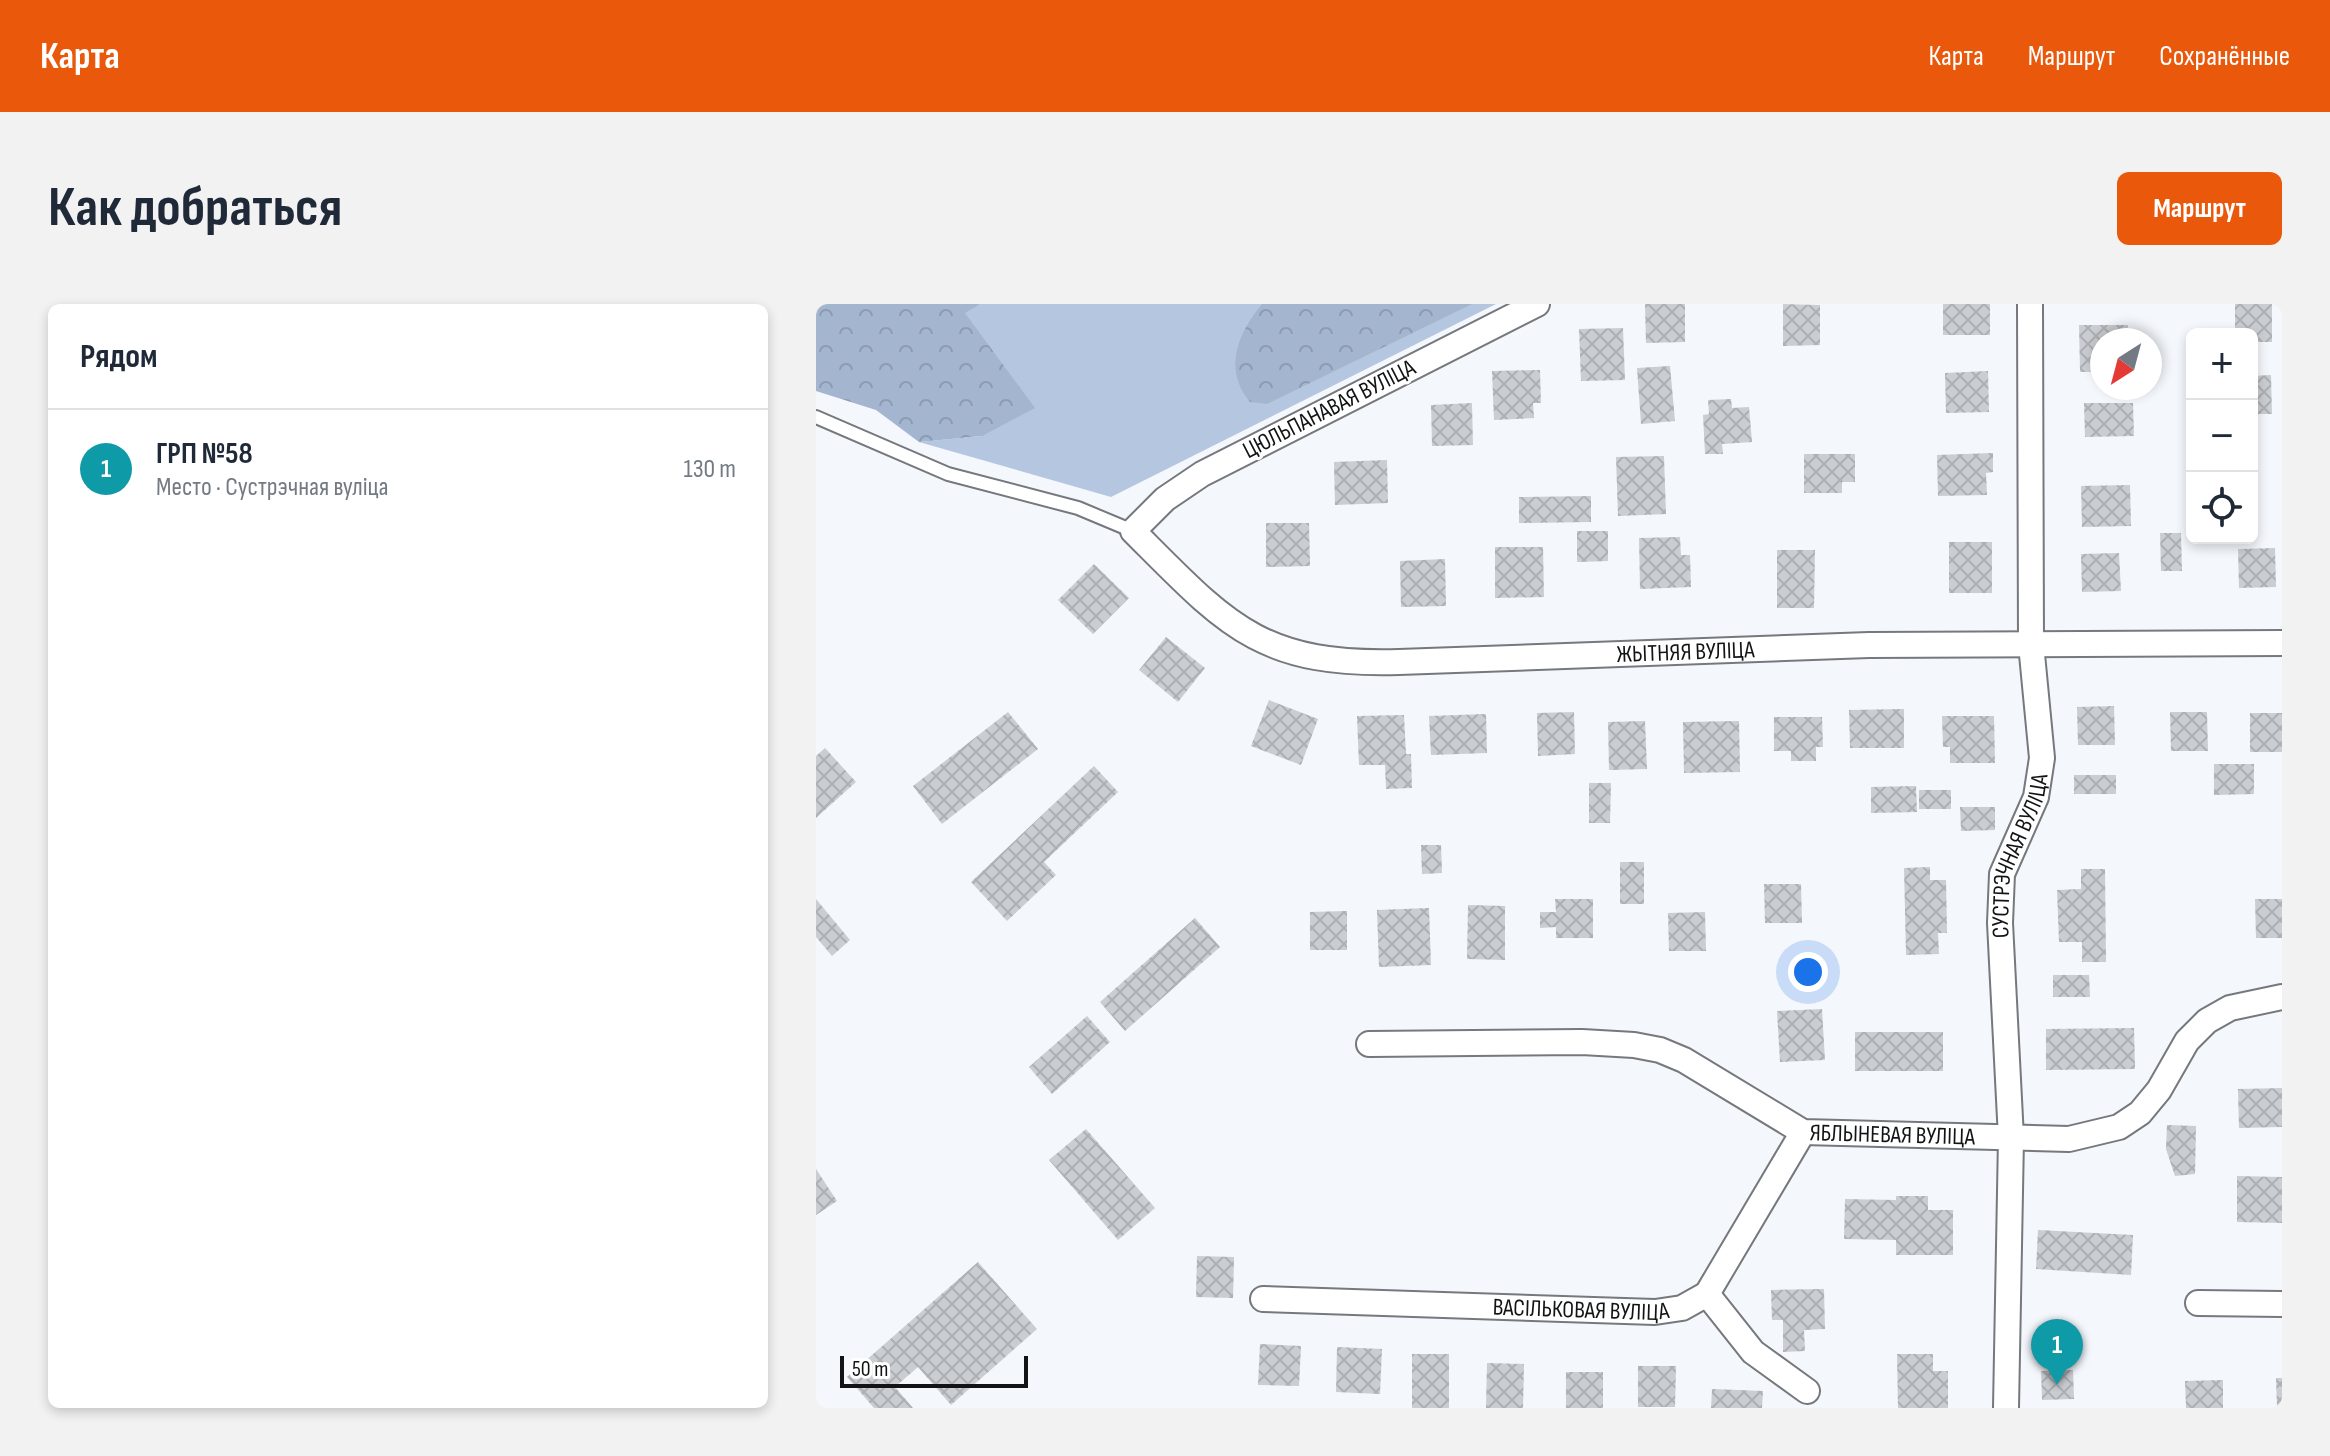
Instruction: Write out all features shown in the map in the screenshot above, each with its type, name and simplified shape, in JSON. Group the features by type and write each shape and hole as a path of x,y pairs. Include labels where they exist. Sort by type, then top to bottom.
{"street":[{"name":"ЦЮЛЬПАНАВАЯ ВУЛІЦА","path":"1133,531 1165,499 1202,474 1537,304"},
{"name":"СУСТРЭЧНАЯ ВУЛІЦА","path":"2006,1408 2011,1138 2001,886 2002,874 2036,797 2042,758 2031,644 2030,304"},
{"name":"ЖЫТНЯЯ ВУЛІЦА","path":"1133,531 1202,600 1247,635 1298,654 1327,660 1363,663 1853,645 2282,643"},
{"name":"ЯБЛЫНЕВАЯ ВУЛІЦА","path":"1369,1044 1582,1042 1660,1050 1708,1073 1803,1132 2069,1139 2119,1127 2140,1113 2159,1090 2187,1041 2207,1021 2230,1008 2282,997"},
{"path":"1803,1132 1707,1294 1753,1352 1807,1391"},
{"name":"ВАСІЛЬКОВАЯ ВУЛІЦА","path":"1263,1299 1655,1312 1682,1308 1707,1294"},
{"path":"2198,1303 2282,1304"}],"lane":[{"path":"816,417 948,474 1078,508 1133,531"}],"shaded area":[{"path":"981,304 1496,304 1111,497 919,442 982,436 964,313"}],"green space":[{"path":"816,304 981,304 965,313 1035,408 982,436 919,442 876,410 816,391"},
{"path":"1262,304 1472,304 1267,404 1250,402 1242,390 1235,365 1240,340"}],"building":[{"path":"1645,304 1685,304 1685,342 1646,343"},
{"path":"1783,304 1820,305 1820,345 1783,346"},
{"path":"1943,304 1990,304 1990,335 1943,335"},
{"path":"2235,304 2272,304 2272,342 2258,342 2258,328 2235,328"},
{"path":"2079,325 2128,325 2128,328 2090,328 2090,372 2080,372"},
{"path":"1623,328 1625,380 1581,381 1579,329"},
{"path":"1670,366 1675,421 1641,424 1637,368"},
{"path":"1540,370 1541,403 1533,403 1534,418 1494,420 1492,371"},
{"path":"1988,371 1989,412 1946,413 1945,373"},
{"path":"2271,375 2272,414 2258,414 2258,376"},
{"path":"1731,399 1732,408 1749,407 1752,442 1722,444 1723,454 1705,454 1703,415 1709,414 1708,400"},
{"path":"1472,403 1473,445 1432,446 1431,405"},
{"path":"2084,403 2133,403 2134,436 2085,437"},
{"path":"1993,453 1993,472 1986,473 1987,495 1938,496 1937,455"},
{"path":"1804,454 1855,454 1855,482 1842,482 1842,493 1804,493"},
{"path":"1664,456 1666,514 1618,516 1616,457"},
{"path":"1387,460 1388,503 1335,505 1334,462"},
{"path":"2130,485 2131,526 2082,527 2081,486"},
{"path":"1591,496 1591,522 1519,523 1519,497"},
{"path":"1266,523 1309,523 1310,566 1266,567"},
{"path":"1577,531 1608,531 1608,561 1577,562"},
{"path":"2160,533 2181,533 2182,571 2161,571"},
{"path":"1680,537 1681,555 1690,555 1691,587 1640,589 1639,538"},
{"path":"1949,542 1992,542 1992,593 1949,593"},
{"path":"1495,547 1543,547 1544,597 1495,598"},
{"path":"2275,548 2276,587 2239,588 2238,549"},
{"path":"1777,550 1815,550 1814,608 1777,608"},
{"path":"2119,553 2121,591 2082,592 2081,554"},
{"path":"1445,559 1446,606 1401,607 1400,561"},
{"path":"1094,564 1129,598 1093,634 1058,600"},
{"path":"1166,637 1205,668 1178,702 1139,670"},
{"path":"1269,700 1318,719 1301,765 1251,746"},
{"path":"2114,706 2115,745 2078,745 2077,707"},
{"path":"1904,709 1904,748 1850,748 1849,710"},
{"path":"1008,712 1038,749 942,824 913,786"},
{"path":"1574,712 1575,754 1538,756 1537,713"},
{"path":"2170,712 2207,712 2208,751 2171,751"},
{"path":"2250,713 2282,713 2282,752 2250,752"},
{"path":"1486,714 1487,753 1431,755 1429,716"},
{"path":"1404,715 1406,754 1411,754 1412,788 1386,789 1385,765 1359,765 1357,716"},
{"path":"1942,716 1994,716 1995,763 1950,763 1950,747 1943,747"},
{"path":"1774,717 1822,717 1823,747 1816,747 1816,761 1791,761 1791,751 1774,751"},
{"path":"1645,721 1647,769 1609,770 1608,722"},
{"path":"1739,721 1740,772 1684,773 1683,722"},
{"path":"825,748 856,782 816,818 816,756"},
{"path":"2214,764 2254,764 2254,794 2214,795"},
{"path":"1094,766 1118,792 1044,862 1056,875 1007,921 971,882"},
{"path":"2074,775 2116,775 2116,794 2074,794"},
{"path":"1589,783 1611,783 1610,823 1589,823"},
{"path":"1916,786 1917,812 1871,813 1871,787"},
{"path":"1919,790 1951,790 1951,809 1919,809"},
{"path":"1960,807 1995,807 1995,830 1961,831"},
{"path":"1421,845 1441,845 1442,873 1422,874"},
{"path":"1620,862 1644,862 1644,904 1620,904"},
{"path":"1930,867 1930,880 1946,880 1947,933 1938,933 1939,954 1906,955 1904,868"},
{"path":"2081,869 2105,869 2106,962 2082,962 2082,942 2059,942 2057,890 2081,889"},
{"path":"1764,884 1801,884 1802,923 1765,923"},
{"path":"816,899 850,940 832,956 816,937"},
{"path":"1555,899 1593,899 1593,938 1556,938 1556,927 1540,928 1540,912 1556,912"},
{"path":"2255,899 2282,899 2282,938 2256,938"},
{"path":"1468,905 1505,906 1505,960 1467,959"},
{"path":"1429,908 1431,965 1379,967 1377,910"},
{"path":"1347,911 1347,950 1310,950 1310,912"},
{"path":"1705,912 1706,951 1669,951 1668,913"},
{"path":"1195,918 1220,947 1125,1031 1100,1002"},
{"path":"2053,975 2089,975 2090,997 2053,997"},
{"path":"1822,1009 1825,1060 1780,1062 1777,1011"},
{"path":"1087,1016 1110,1042 1052,1094 1029,1067"},
{"path":"2134,1028 2135,1069 2046,1070 2046,1029"},
{"path":"1855,1032 1943,1032 1943,1071 1855,1071"},
{"path":"2282,1088 2282,1127 2239,1128 2238,1089"},
{"path":"2167,1125 2196,1126 2195,1174 2175,1176 2166,1149"},
{"path":"1086,1129 1155,1208 1118,1240 1049,1160"},
{"path":"816,1169 837,1201 816,1215"},
{"path":"2237,1176 2282,1177 2282,1223 2237,1222"},
{"path":"1896,1196 1928,1196 1928,1210 1953,1210 1953,1255 1896,1255 1896,1240 1844,1239 1845,1199 1896,1200"},
{"path":"2038,1230 2133,1235 2131,1275 2036,1269"},
{"path":"1197,1256 1234,1257 1233,1298 1196,1297"},
{"path":"978,1262 1037,1329 951,1405 918,1367 895,1387 913,1408 874,1408 847,1377"},
{"path":"1824,1289 1825,1329 1804,1330 1805,1351 1783,1352 1783,1320 1772,1320 1771,1290"},
{"path":"1260,1344 1301,1346 1299,1386 1258,1385"},
{"path":"1337,1347 1382,1349 1380,1394 1336,1392"},
{"path":"1412,1354 1449,1354 1449,1408 1412,1408"},
{"path":"1897,1354 1933,1354 1933,1371 1948,1371 1948,1408 1898,1408"},
{"path":"1487,1363 1524,1364 1523,1408 1486,1408"},
{"path":"1638,1366 1676,1366 1675,1407 1638,1407"},
{"path":"2073,1370 2074,1399 2042,1400 2041,1371"},
{"path":"1566,1372 1603,1372 1603,1408 1566,1408"},
{"path":"2276,1378 2282,1378 2282,1408 2277,1408"},
{"path":"2223,1380 2223,1408 2186,1408 2185,1381"},
{"path":"1712,1389 1763,1391 1762,1408 1711,1408"}],"place":[{"name":"ГРП №58","path":"2057,1385"}]}
